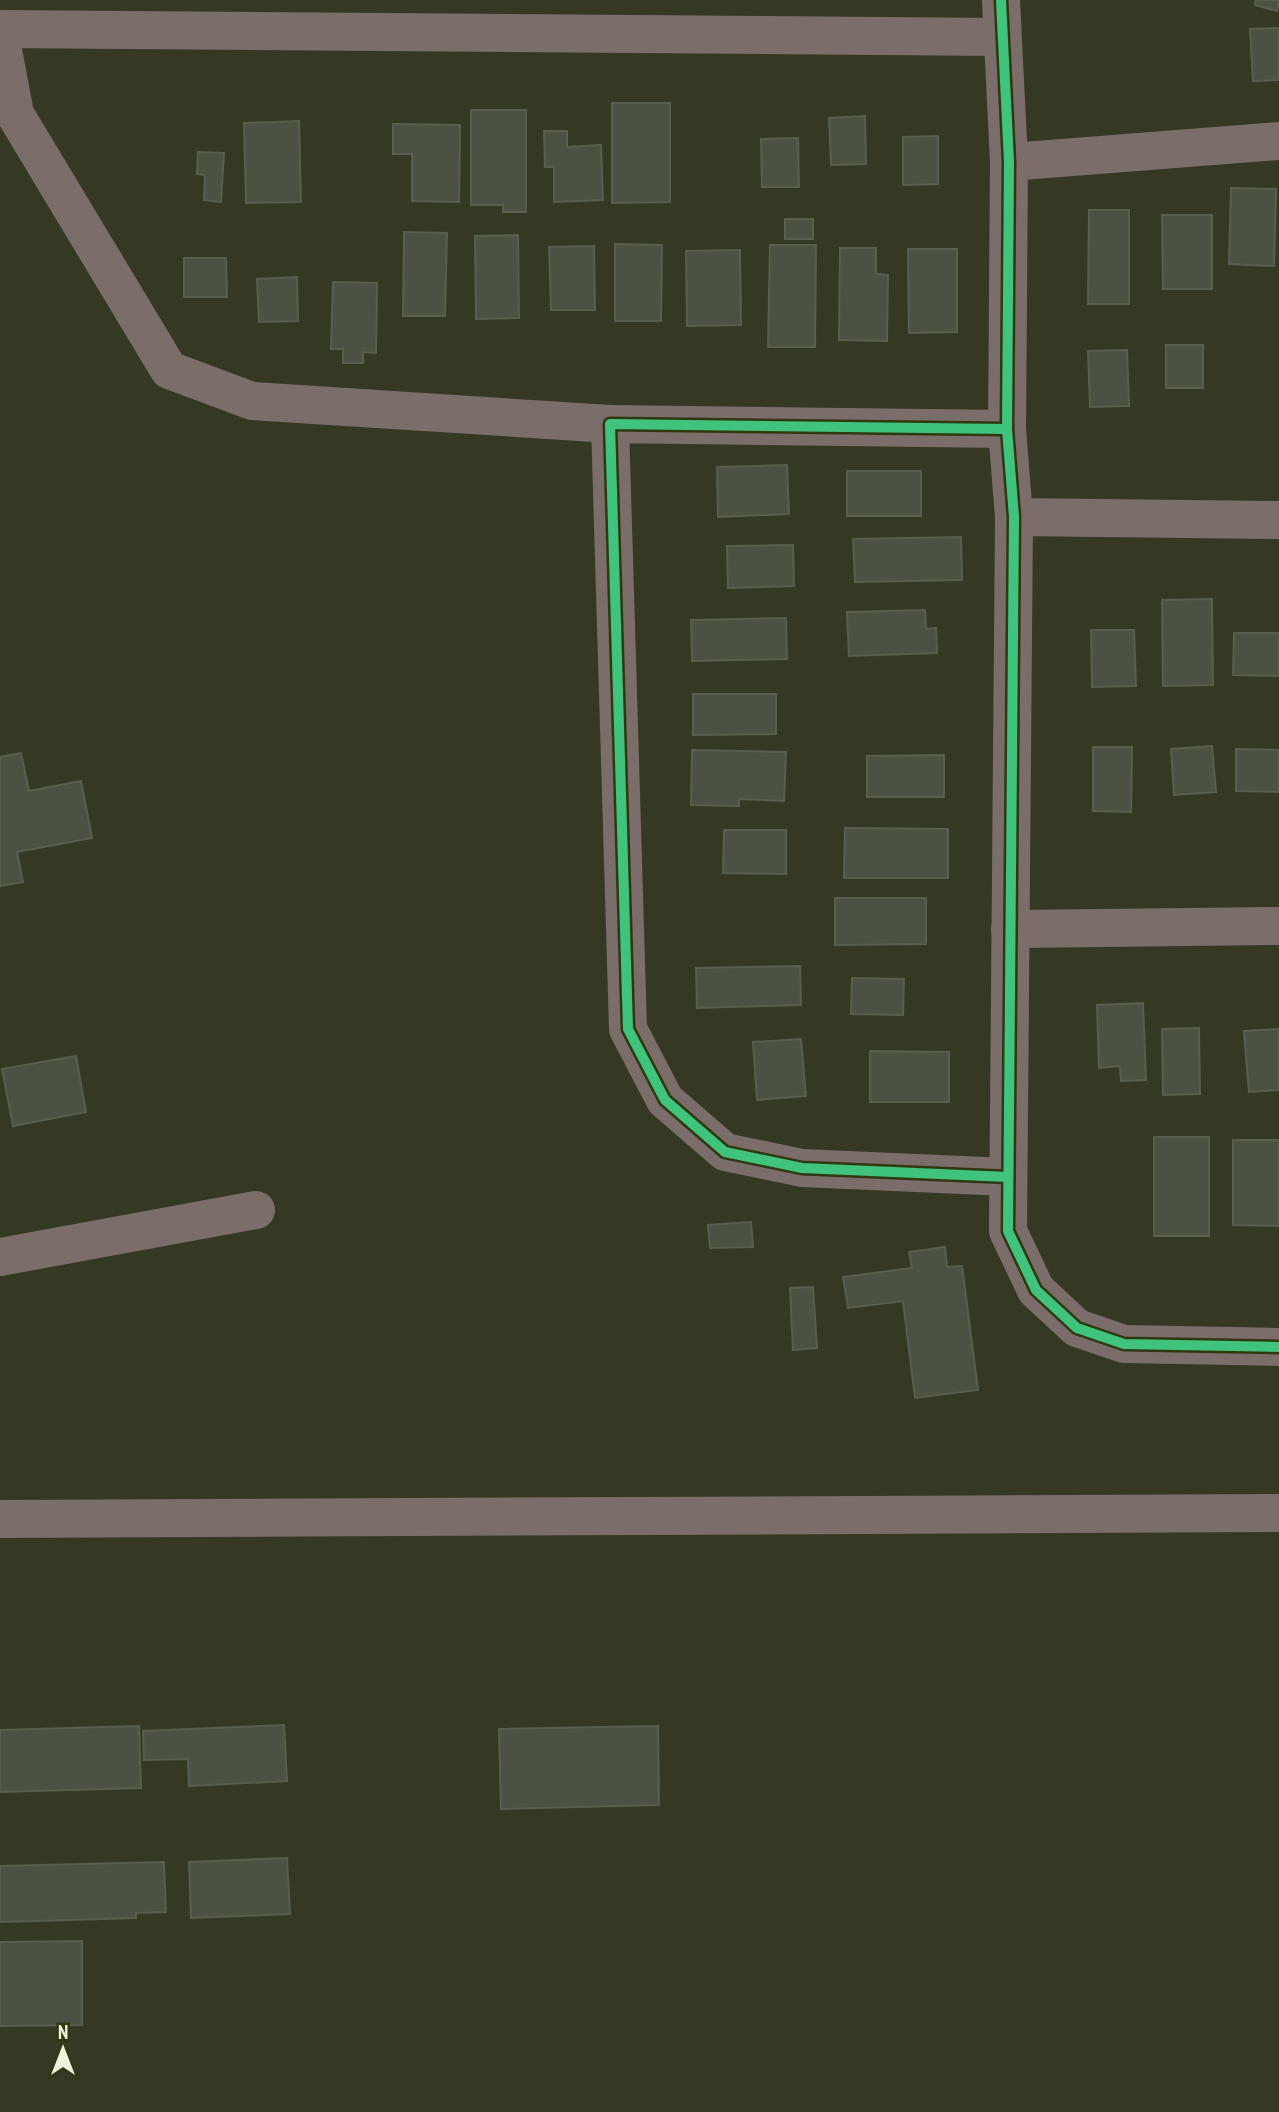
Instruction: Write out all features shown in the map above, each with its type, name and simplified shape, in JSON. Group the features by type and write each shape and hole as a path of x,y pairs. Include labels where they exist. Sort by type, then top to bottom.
{"street":[{"path":"1007,429 610,424 253,401 169,370 15,114 0,32 1001,18 1009,162 1007,429 1014,517 1008,1230 1036,1290 1077,1328 1124,1344 1279,1347"},
{"path":"1009,162 1279,141"},
{"path":"610,424 628,1029 665,1100 725,1152 802,1168 1008,1177"},
{"path":"1014,517 1279,520"},
{"path":"1010,929 1279,926"},
{"path":"0,1257 256,1210"},
{"path":"0,1519 1279,1513"}],"building":[{"path":"1256,0 1279,0 1277,11 1255,5"},
{"path":"1279,28 1279,80 1253,81 1250,29"},
{"path":"612,103 670,103 670,202 612,203"},
{"path":"471,110 526,110 526,212 503,212 503,205 471,205"},
{"path":"865,116 866,164 831,165 829,118"},
{"path":"299,121 301,202 246,203 244,123"},
{"path":"393,124 460,125 459,202 412,201 412,154 393,154"},
{"path":"544,131 567,131 567,147 601,145 603,200 554,202 554,167 545,167"},
{"path":"938,136 938,184 903,185 903,137"},
{"path":"798,138 799,187 762,187 761,139"},
{"path":"198,152 224,153 221,202 204,200 205,175 197,174"},
{"path":"1231,188 1276,189 1274,266 1229,264"},
{"path":"1089,210 1129,210 1129,304 1088,304"},
{"path":"1162,215 1212,215 1212,289 1163,289"},
{"path":"785,219 813,219 813,239 785,239"},
{"path":"404,232 447,233 445,316 403,316"},
{"path":"518,235 519,318 476,319 475,236"},
{"path":"615,244 662,245 661,321 615,321"},
{"path":"770,245 816,245 815,347 768,347"},
{"path":"594,246 595,310 551,310 549,247"},
{"path":"840,248 876,248 876,274 888,275 887,341 839,340"},
{"path":"908,249 957,249 957,332 909,333"},
{"path":"740,250 741,325 687,326 686,251"},
{"path":"184,258 226,258 227,297 184,297"},
{"path":"297,277 298,321 259,322 257,279"},
{"path":"333,282 377,283 376,353 363,352 363,363 343,363 343,349 331,349"},
{"path":"1166,345 1203,345 1203,388 1166,388"},
{"path":"1127,350 1129,406 1090,407 1088,351"},
{"path":"787,465 789,514 718,517 717,467"},
{"path":"847,471 921,471 921,516 847,516"},
{"path":"961,537 962,580 855,582 853,539"},
{"path":"793,545 794,586 728,588 727,546"},
{"path":"1212,599 1213,685 1163,686 1162,600"},
{"path":"925,610 926,629 936,628 937,653 849,656 847,612"},
{"path":"786,618 787,659 692,661 691,620"},
{"path":"1091,630 1134,630 1136,686 1092,687"},
{"path":"1234,633 1279,633 1279,676 1233,675"},
{"path":"693,694 776,694 776,734 693,735"},
{"path":"1212,746 1216,792 1174,795 1171,749"},
{"path":"1093,747 1132,747 1131,812 1093,811"},
{"path":"1236,749 1279,750 1279,792 1236,791"},
{"path":"692,750 786,752 784,801 739,799 739,806 691,805"},
{"path":"21,753 29,791 81,781 92,838 17,852 23,882 0,886 0,757"},
{"path":"944,755 944,797 867,797 867,756"},
{"path":"845,828 948,829 948,878 844,878"},
{"path":"724,830 786,830 786,874 723,873"},
{"path":"835,898 926,898 926,944 835,945"},
{"path":"800,966 801,1005 697,1008 696,968"},
{"path":"852,978 904,979 903,1015 851,1014"},
{"path":"1143,1003 1146,1080 1121,1081 1120,1066 1099,1068 1097,1005"},
{"path":"1199,1028 1200,1094 1163,1095 1162,1029"},
{"path":"1279,1029 1279,1090 1249,1092 1244,1031"},
{"path":"801,1039 806,1096 757,1100 753,1042"},
{"path":"870,1051 949,1052 949,1102 870,1102"},
{"path":"76,1056 86,1112 13,1126 2,1069"},
{"path":"1154,1137 1209,1137 1209,1236 1154,1236"},
{"path":"1233,1140 1279,1140 1279,1226 1233,1225"},
{"path":"751,1222 753,1247 710,1248 708,1225"},
{"path":"945,1247 947,1267 962,1266 978,1390 915,1398 903,1301 848,1308 843,1277 912,1268 909,1252"},
{"path":"813,1287 817,1348 793,1350 790,1288"},
{"path":"284,1725 287,1781 189,1786 188,1759 144,1760 143,1731"},
{"path":"139,1726 141,1788 0,1792 0,1730"},
{"path":"658,1726 659,1805 501,1809 499,1729"},
{"path":"287,1858 290,1914 191,1918 189,1862"},
{"path":"164,1862 166,1912 136,1913 136,1918 0,1922 0,1866"},
{"path":"82,1941 82,2025 0,2026 0,1942"}],"cycle path":[{"path":"1001,0 1009,162 1007,429 1014,517 1008,1231 1036,1290 1077,1328 1124,1344 1279,1347"},
{"path":"1007,429 610,424 628,1029 665,1100 725,1152 802,1168 1008,1177"}]}
